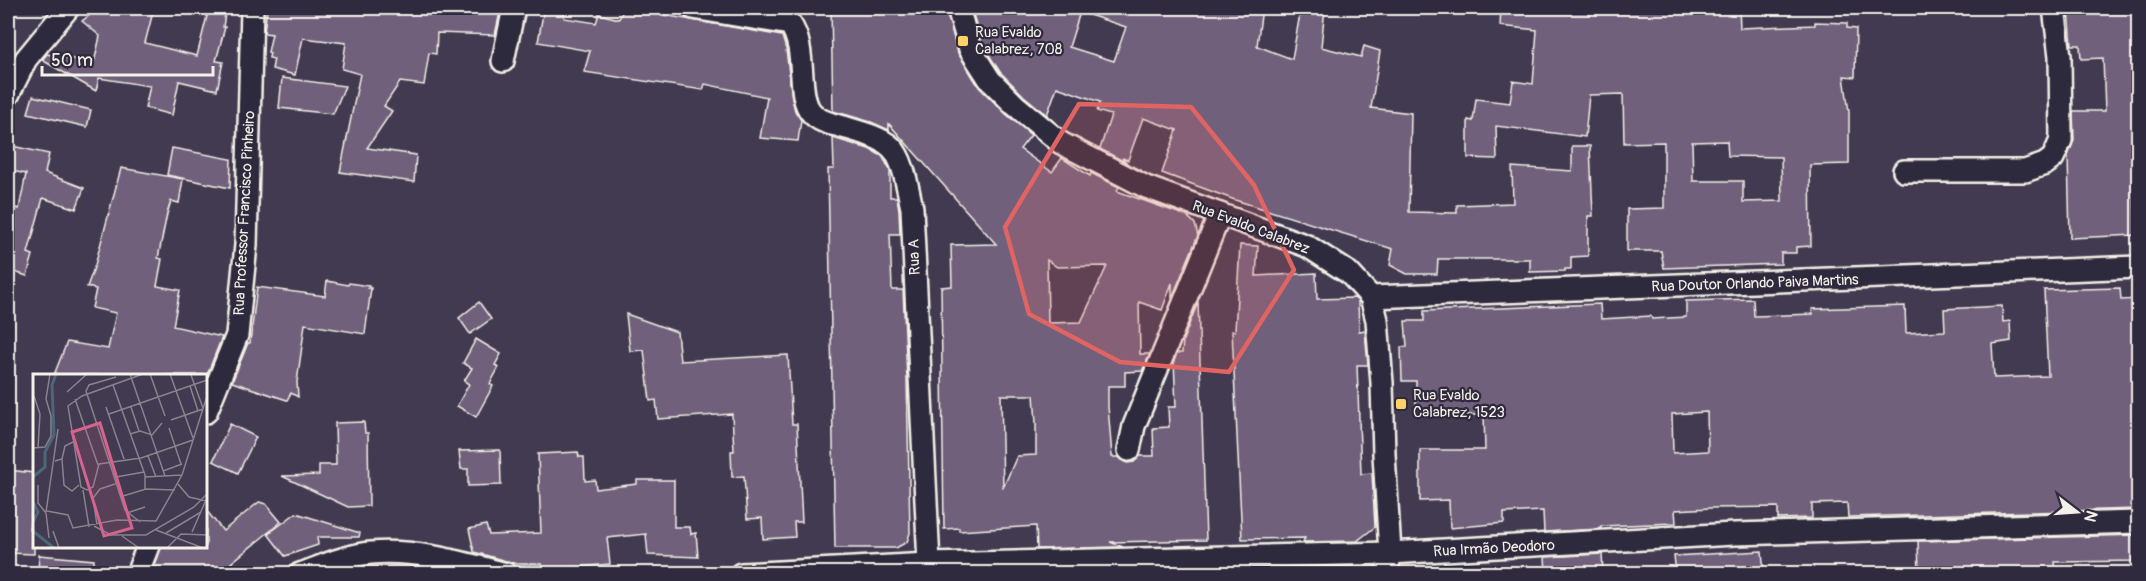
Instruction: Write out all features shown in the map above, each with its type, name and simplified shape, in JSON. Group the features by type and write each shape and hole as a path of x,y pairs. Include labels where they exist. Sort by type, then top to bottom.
{"street":[{"path":"8,95 26,59 68,8"},
{"name":"Rua Professor Francisco Pinheiro","path":"207,410 237,335 246,245 252,8"},
{"path":"503,61 514,8"},
{"name":"Rua A","path":"693,8 790,24 798,39 805,100 811,112 824,122 877,139 896,152 912,208 929,564"},
{"name":"Rua Evaldo Calabrez","path":"957,8 970,49 990,80 1015,105 1060,143 1146,187 1307,246 1349,273 1371,297 1377,320 1382,373 1383,454 1389,563"},
{"path":"1904,171 2025,171 2045,164 2053,158 2061,140 2060,56 2054,8"},
{"path":"1129,450 1134,426 1220,214"},
{"name":"Rua Doutor Orlando Paiva Martins","path":"1371,297 2139,267"},
{"name":"Rua Irmão Deodoro","path":"741,573 929,564 1048,567 1389,563 1734,534 2139,522"},
{"path":"137,573 147,548"},
{"path":"303,573 330,563 370,553 417,554 506,573"}],"highlighted area":[{"path":"1079,104 1191,107 1254,185 1294,270 1229,372 1120,362 1029,314 1005,227"}],"building":[{"path":"92,8 154,8 145,43 197,56 209,8 226,8 223,27 225,27 216,61 223,62 217,90 179,81 172,115 145,108 150,86 99,78 96,91 42,60 47,54 94,63 100,36 82,21 91,14"},
{"path":"267,8 501,8 495,35 437,33 436,54 429,53 424,85 400,82 384,106 392,111 367,148 416,155 414,182 340,172 360,74 342,69 346,43 303,38 295,75 272,69 274,59 269,58 270,53 268,52 272,34 264,33"},
{"path":"544,8 566,8 564,18 596,23 599,14 619,19 624,8 782,36 786,49 792,98 795,111 801,120 798,141 760,138 767,97 705,84 703,90 584,72 590,51 538,42"},
{"path":"831,8 946,8 958,53 979,87 1031,135 1020,149 1052,172 1062,158 1090,176 1091,173 1119,187 1117,191 1187,216 1195,224 1198,236 1172,298 1172,283 1162,310 1139,302 1140,354 1150,354 1142,371 1125,372 1125,386 1108,386 1108,406 1112,457 1119,457 1127,463 1134,462 1140,456 1154,456 1153,428 1169,427 1168,407 1176,407 1174,361 1177,353 1182,353 1183,340 1198,302 1206,540 1110,542 1123,547 1037,549 1036,526 959,531 959,528 944,529 941,287 952,286 951,245 996,244 889,124 889,130 833,111","holes":["1047,260 1057,267 1107,266 1081,322 1048,323","1001,395 1034,395 1036,423 1036,455 1017,456 1003,488"]},
{"path":"971,8 1262,8 1257,46 1292,59 1301,8 1325,8 1321,47 1361,57 1364,46 1380,51 1371,108 1411,113 1409,212 1457,213 1457,205 1513,203 1512,167 1572,171 1572,146 1590,146 1593,216 1588,216 1588,256 1571,257 1571,269 1565,269 1565,271 1530,272 1530,259 1438,259 1437,274 1407,274 1390,265 1393,249 1235,200 1162,173 1177,130 1143,118 1128,160 1122,158 1127,163 1100,149 1111,115 1097,111 1100,102 1057,87 1047,115 1000,72 982,44","holes":["1080,12 1126,27 1114,61 1069,47"]},
{"path":"1501,8 1620,8 1620,10 1739,8 1740,28 1815,25 1815,22 1847,23 1847,28 1856,29 1855,77 1844,76 1849,112 1849,164 1810,165 1811,246 1796,247 1796,253 1781,253 1781,264 1664,268 1661,251 1627,251 1627,209 1664,208 1664,142 1624,143 1623,94 1589,95 1585,137 1496,126 1497,159 1468,158 1468,120 1473,121 1476,99 1510,103 1513,81 1533,84 1537,30 1500,26","holes":["1727,141 1728,156 1781,157 1782,201 1743,202 1743,181 1693,181 1692,142"]},
{"path":"2069,11 2139,12 2139,137 2133,137 2136,235 2070,238 2068,156 2074,140 2073,111 2105,111 2103,58 2081,59 2080,45 2072,45"},
{"path":"282,78 345,86 333,114 279,108"},
{"path":"33,96 91,110 87,127 28,113"},
{"path":"833,138 869,149 882,156 890,170 890,197 897,197 899,210 900,234 890,234 892,290 903,290 910,533 907,542 896,548 835,548 828,169 834,169"},
{"path":"12,146 49,154 45,173 84,188 76,209 43,198 28,253 33,255 27,276 8,270 8,220 11,207 19,209 26,174 8,170"},
{"path":"172,148 231,159 230,188 167,175"},
{"path":"121,168 183,179 179,203 171,201 167,214 158,258 162,259 157,286 180,290 173,326 222,337 207,375 54,374 67,342 108,349 116,313 92,308 96,289 87,287"},
{"path":"1240,245 1258,246 1256,276 1316,273 1317,299 1354,298 1358,301 1359,331 1365,330 1368,365 1357,365 1361,474 1372,473 1375,527 1357,541 1303,542 1305,538 1242,539 1232,331 1235,331"},
{"path":"327,281 371,288 365,334 305,324 297,382 298,397 291,393 287,400 232,382 248,343 250,343 257,287 325,296"},
{"path":"2120,288 2121,300 2139,299 2139,333 2135,333 2137,385 2139,384 2139,509 1848,517 1847,503 1812,504 1812,518 1778,519 1778,507 1710,508 1675,510 1676,523 1601,526 1601,529 1544,532 1543,511 1504,513 1504,523 1450,528 1449,500 1420,501 1420,450 1485,450 1484,415 1422,415 1422,406 1416,406 1416,381 1402,381 1401,347 1407,347 1405,321 1424,321 1424,311 1600,304 1601,319 1651,316 1652,319 1686,317 1686,301 1753,299 1754,316 1813,314 1812,309 1905,306 1906,333 1945,331 1944,309 2002,306 2003,322 2010,321 2011,341 1992,344 1994,378 2048,376 2044,290","holes":["1707,412 1708,451 1673,453 1672,414"]},
{"path":"479,302 491,319 470,334 459,318"},
{"path":"626,314 677,332 680,361 788,355 792,424 797,424 802,522 794,522 795,537 763,539 762,518 747,519 744,476 732,477 731,451 734,451 732,414 658,419 656,400 650,401 644,350 630,351"},
{"path":"476,339 501,354 495,365 499,367 490,384 493,386 476,417 457,406 469,384 464,381 472,368 463,363"},
{"path":"364,422 365,433 368,433 369,506 348,507 282,476 319,475 319,465 336,465 335,423"},
{"path":"230,424 256,437 238,473 213,461"},
{"path":"500,450 501,485 468,486 468,469 461,469 459,451"},
{"path":"578,452 579,457 584,457 585,481 595,480 596,489 637,484 637,480 674,480 674,527 690,527 691,534 696,533 698,557 648,555 646,534 607,538 610,564 542,568 542,564 517,564 474,552 469,529 486,525 489,535 541,533 538,454"},
{"path":"8,470 33,473 33,505 29,529 33,530 34,554 8,553"},
{"path":"259,502 266,504 281,522 231,563 238,573 161,573 155,565 161,548 207,548 207,511 223,531"},
{"path":"296,513 360,533 359,537 317,537 318,545 285,556 268,534"},
{"path":"2139,535 2139,561 2055,562 2056,573 1919,573 1918,541"},
{"path":"1762,551 1764,573 1676,573 1674,556"},
{"path":"1602,554 1603,573 1546,573 1545,557"},
{"path":"39,555 94,560 93,573 38,573"},
{"path":"1324,567 1317,573 1294,573 1295,568"},
{"path":"1202,570 1202,573 1065,573"}],"place":[{"name":"Rua Evaldo Calabrez, 708","path":"963,41"},
{"name":"Rua Evaldo Calabrez, 1523","path":"1401,404"}]}
